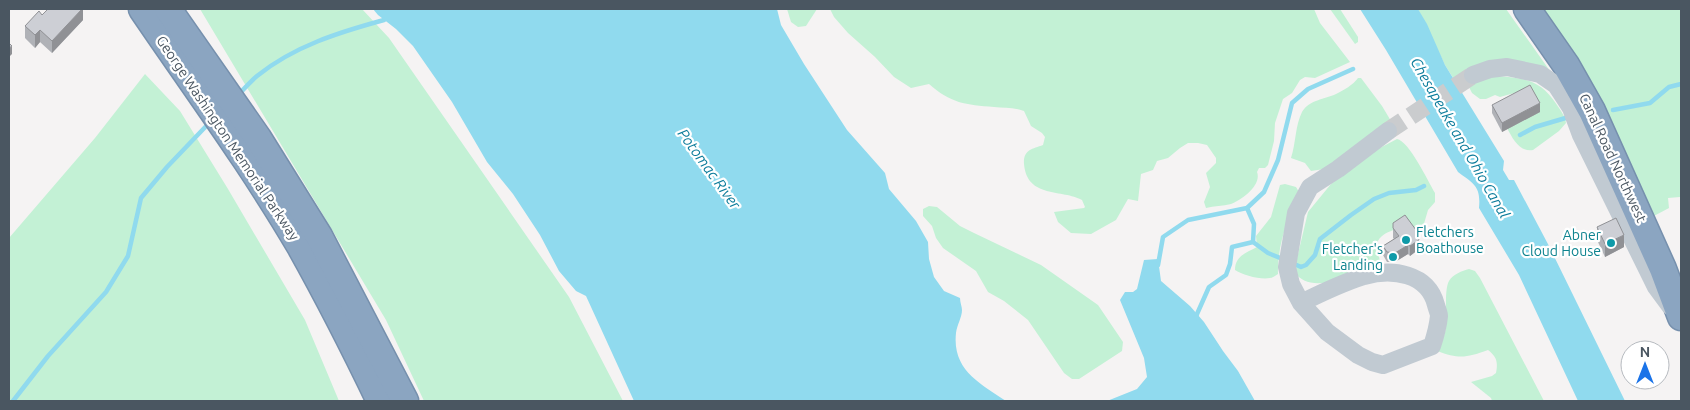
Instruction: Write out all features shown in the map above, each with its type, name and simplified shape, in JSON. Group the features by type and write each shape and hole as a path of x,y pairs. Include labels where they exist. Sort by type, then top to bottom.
{"highway":[{"name":"George Washington Memorial Parkway","path":"142,9 245,159 309,241 405,401"},
{"name":"George Washington Memorial Parkway","path":"168,9 258,138 309,241 380,401"},
{"name":"Canal Road Northwest","path":"1527,9 1566,65 1592,110 1663,269 1681,318"}],"lane":[{"path":"1473,75 1490,69 1507,67 1540,74 1556,84 1573,113 1656,287 1681,318"},
{"path":"1300,303 1332,288 1366,276 1391,273 1409,276 1424,282 1434,295 1439,315 1432,346 1383,364 1372,362 1358,355 1327,332 1300,303 1291,284 1287,267 1296,213 1310,187 1338,169 1388,131"}],"green space":[{"path":"200,9 362,9 389,38 569,297 623,401 424,401 386,320"},
{"path":"787,9 817,9 806,26 798,27 791,22"},
{"path":"830,9 1314,9 1320,23 1350,62 1315,78 1305,77 1300,80 1292,93 1283,99 1275,123 1274,141 1268,165 1265,168 1259,168 1257,182 1254,187 1240,199 1231,204 1206,208 1204,202 1210,187 1206,173 1216,163 1216,158 1207,145 1188,143 1168,158 1157,161 1153,170 1141,174 1138,201 1128,199 1116,220 1091,234 1071,233 1058,222 1054,212 1085,207 1082,200 1047,191 1032,183 1027,175 1024,159 1029,151 1043,145 1045,137 1031,126 1024,111 959,102 944,95 929,84 911,88 894,77 848,33 834,17"},
{"path":"1330,9 1340,9 1358,37 1358,42 1355,44"},
{"path":"1418,9 1506,9 1550,71 1471,67 1455,81 1445,65"},
{"path":"1539,9 1681,9 1681,203 1680,197 1668,198 1669,208 1652,217"},
{"path":"145,74 180,111 228,189 305,320 339,401 9,401 9,238 95,138"},
{"path":"1499,76 1533,82 1545,90 1564,116 1566,123 1559,131 1533,150 1520,147 1507,128 1540,109 1529,89 1500,97 1495,95 1486,99 1480,99 1472,93 1469,87 1485,78"},
{"path":"1358,78 1361,78 1382,106 1391,123 1324,169 1311,171 1305,163 1291,158 1298,123 1305,108 1313,102 1342,91"},
{"path":"1397,139 1402,141 1412,154 1435,193 1435,202 1428,210 1423,227 1402,228 1391,231 1381,237 1378,240 1377,247 1380,261 1378,265 1334,281 1311,283 1301,279 1294,271 1308,212 1331,184 1376,150"},
{"path":"1285,184 1296,187 1299,192 1281,243 1278,274 1271,278 1262,278 1238,272 1235,270 1237,261 1257,247 1256,236 1271,217 1280,185"},
{"path":"929,206 937,207 960,226 1041,265 1098,305 1123,342 1122,351 1079,379 1072,379 1064,373 1028,320 1004,301 988,292 976,271 943,248 936,238 932,226 923,216 923,209"},
{"path":"1469,269 1475,271 1480,278 1544,401 1492,401 1491,398 1471,382 1496,373 1496,360 1488,350 1474,355 1462,356 1437,351 1446,328 1447,285 1455,275"}],"water":[{"name":"Potomac River","path":"373,9 777,9 781,25 847,130 885,173 889,189 916,221 928,242 929,259 934,277 944,291 960,298 962,313 956,333 956,346 958,357 963,366 978,381 1006,401 634,401 586,296 576,291 559,271 540,235 513,194 487,162 452,102 413,46"},
{"name":"Chesapeake and Ohio Canal","path":"1360,9 1418,9 1427,24 1445,65 1504,161 1503,170 1509,180 1514,180 1549,246 1625,401 1578,401 1519,275 1479,208 1479,195 1475,186 1458,172"},
{"path":"1158,259 1161,281 1190,306 1204,322 1238,371 1255,401 1107,401 1137,389 1147,377 1144,358 1120,300 1125,292 1133,292 1137,289 1144,260"}],"building":[{"path":"48,9 82,9 52,41 40,30 35,35 25,26 39,11 42,15"},
{"path":"1530,85 1540,103 1502,123 1492,105"},
{"path":"1405,215 1419,234 1417,236 1419,240 1395,253 1387,252 1383,246 1399,236 1393,228 1393,223"},
{"path":"1616,218 1624,235 1605,244 1597,227"}],"waterway":[{"path":"238,95 257,76 286,56 334,35 384,20"},
{"path":"1158,265 1163,237 1188,220 1247,208 1264,192 1278,160 1292,103 1308,89 1353,69"},
{"path":"1613,110 1650,103 1669,87 1681,84"},
{"path":"1520,135 1535,127 1569,117"},
{"path":"13,401 48,356 106,292 128,256 141,198 167,167 211,121"},
{"path":"1292,263 1301,267 1306,265 1315,255 1320,239 1374,199 1389,193 1416,190 1424,186"},
{"path":"1247,208 1254,224 1253,242"},
{"path":"1196,318 1209,287 1226,275 1230,264 1232,247 1253,242 1268,253 1285,260"}],"tunnel":[{"path":"1388,131 1473,75"}],"place":[{"name":"Fletchers Boathouse","path":"1406,240"},
{"name":"Abner Cloud House","path":"1611,243"},
{"name":"Fletcher's Landing","path":"1393,257"}]}
